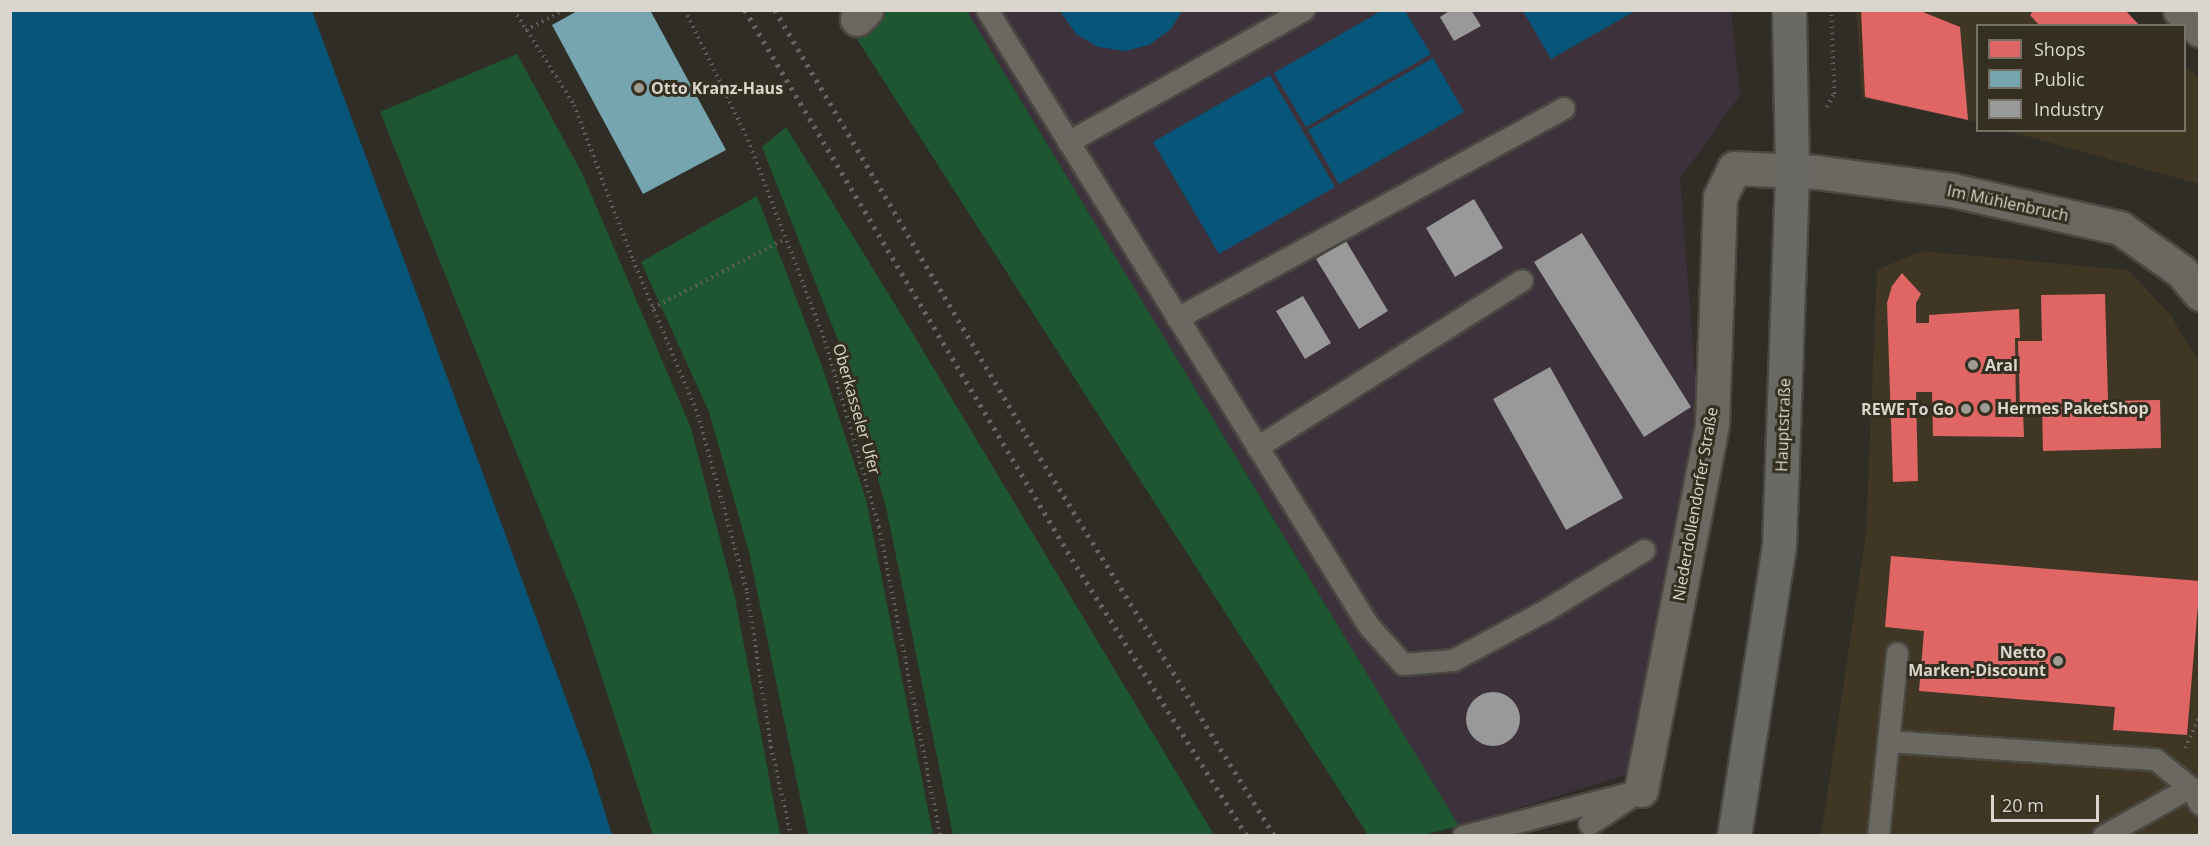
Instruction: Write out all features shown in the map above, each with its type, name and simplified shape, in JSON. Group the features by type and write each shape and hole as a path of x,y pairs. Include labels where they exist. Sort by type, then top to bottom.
{"main road":[{"name":"Hauptstraße","path":"1734,836 1779,546 1792,170 1789,10"}],"street":[{"path":"2180,10 2199,30"},
{"name":"Niederdollendorfer Straße","path":"1641,790 1712,424 1720,197 1734,168 1792,170"},
{"name":"Im Mühlenbruch","path":"1792,170 1952,190 2120,228 2181,271 2199,294"}],"lane":[{"path":"987,10 1368,625 1403,664 1453,660 1546,610 1644,550"},
{"path":"1068,142 1303,10"},
{"path":"1177,318 1564,108"},
{"path":"1257,447 1522,280"},
{"path":"1878,836 1898,652"},
{"path":"1888,741 2154,759 2195,796 2103,836"},
{"path":"1589,824 1641,790"},
{"path":"1463,836 1641,790"}],"path":[{"path":"514,10 574,105 653,308 698,415 747,592 771,747 791,836"},
{"path":"526,30 564,10"},
{"name":"Oberkasseler Ufer","path":"685,10 748,140 825,341 879,527 940,836"},
{"path":"653,308 786,239"}],"shaded area":[{"path":"967,11 1731,11 1740,95 1680,179 1698,411 1626,775 1459,826"},
{"path":"1856,11 2125,11 2139,24 1976,24 1976,122 1862,98"},
{"path":"2186,68 2199,78 2199,184 2012,132 2186,132"},
{"path":"1921,251 2128,270 2170,314 2199,362 2199,835 1821,836 1866,533 1877,270"}],"green space":[{"path":"883,11 967,11 1459,826 1423,835 1368,835 855,36"},
{"path":"517,54 582,173 691,428 735,598 780,835 653,835 581,613 380,112"},
{"path":"786,127 1214,835 953,835 887,512 847,363 762,147"},
{"path":"757,196 822,366 866,499 933,835 808,835 749,552 709,412 641,262"}],"water":[{"path":"10,11 312,11 589,761 612,835 11,835"},
{"path":"1060,11 1182,11 1171,29 1149,45 1125,51 1098,47 1076,34"},
{"path":"1381,11 1405,11 1431,54 1306,127 1274,73"},
{"path":"1523,11 1635,11 1551,59"},
{"path":"1433,58 1464,112 1339,184 1308,130"},
{"path":"1270,75 1335,187 1219,254 1153,142"}],"building: Shops":[{"path":"1861,10 1918,10 1960,27 1968,120 1865,97"},
{"path":"2034,10 2125,10 2138,24 2038,24 2030,15"},
{"name":"Aral","path":"1902,273 1921,294 1916,303 1916,323 1929,323 1929,315 2019,309 2020,338 2015,338 2016,410 2023,410 2024,437 1933,436 1932,392 1916,392 1918,481 1893,482 1887,303 1892,286"},
{"path":"2105,294 2108,401 2160,400 2161,448 2043,451 2042,406 2020,407 2018,341 2042,341 2041,295"},
{"name":"Netto Marken-Discount","path":"1891,556 2200,581 2187,735 2113,730 2115,707 1919,691 1924,631 1885,627"}],"building: Public":[{"name":"Otto Kranz-Haus","path":"579,10 650,10 726,150 643,194 552,25"}],"building: Industry":[{"path":"1451,10 1471,10 1481,26 1454,41 1440,17"},
{"path":"1474,199 1503,248 1455,277 1426,228"},
{"path":"1582,233 1691,407 1644,437 1534,262"},
{"path":"1346,241 1388,311 1359,329 1316,259"},
{"path":"1303,296 1331,343 1305,359 1276,311"},
{"path":"1550,367 1623,498 1566,530 1493,399"},
{"path":"1493,692 1503,694 1512,700 1518,709 1520,719 1518,729 1512,738 1503,744 1493,746 1483,744 1474,738 1468,729 1466,719 1468,709 1474,700 1483,694"}],"railway":[{"path":"745,10 1072,559 1247,836"},
{"path":"775,10 1026,435 1275,836"}],"place":[{"name":"Otto Kranz-Haus","path":"639,88"},
{"name":"Aral","path":"1973,365"},
{"name":"Hermes PaketShop","path":"1985,408"},
{"name":"REWE To Go","path":"1966,409"},
{"name":"Netto Marken-Discount","path":"2058,661"}]}
